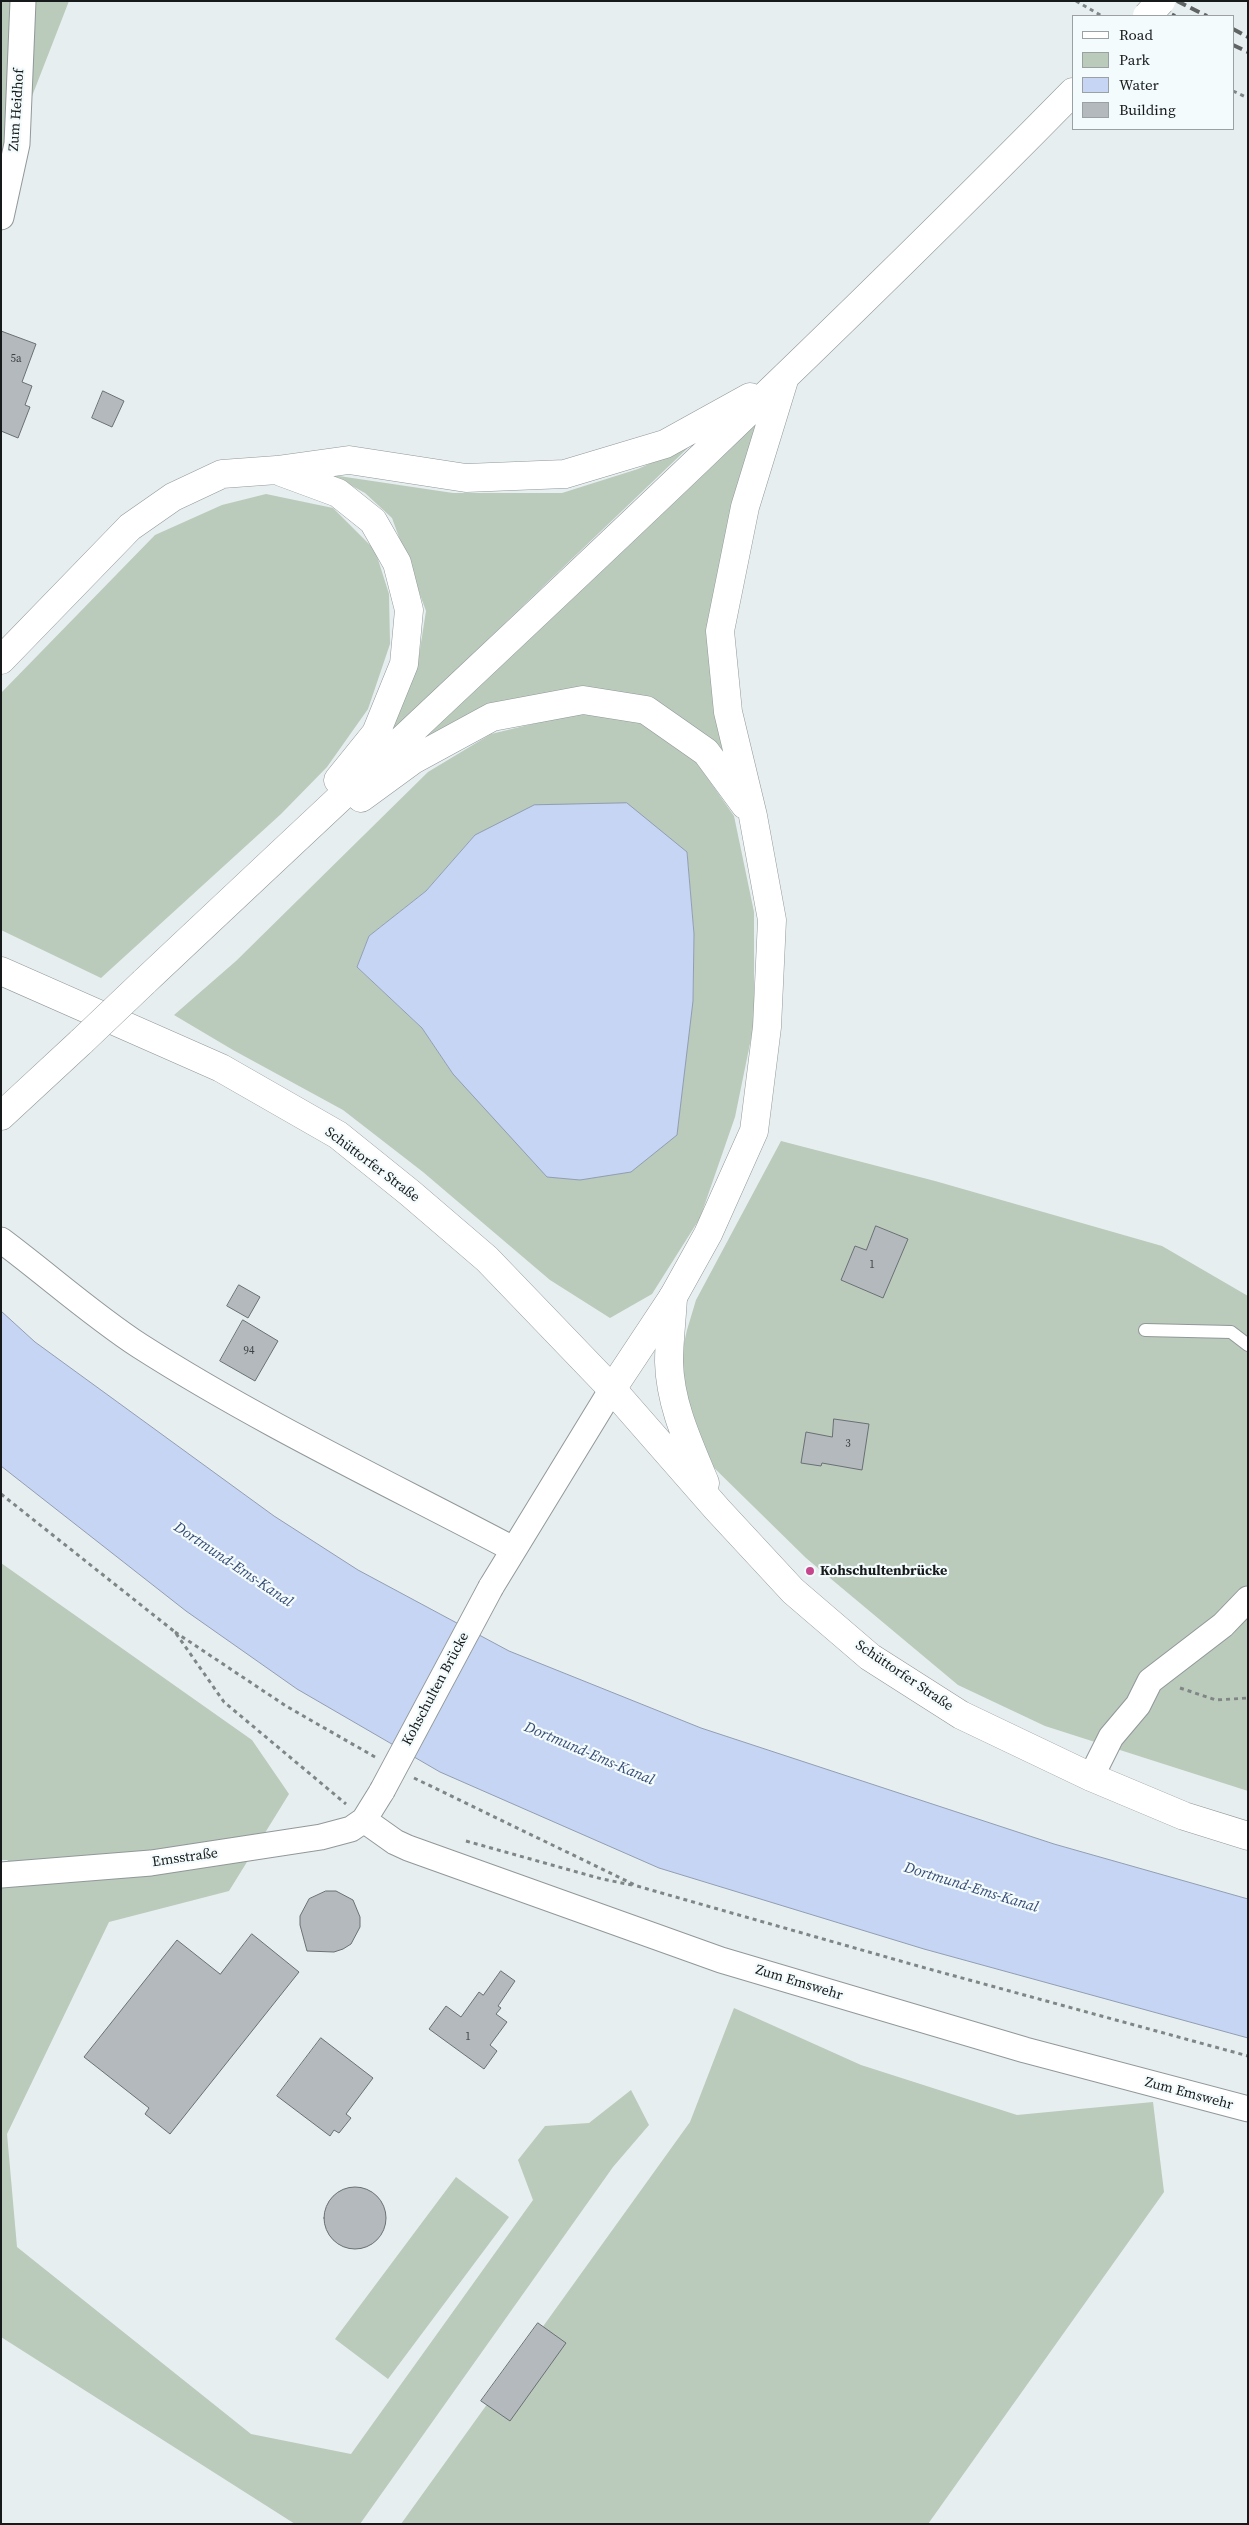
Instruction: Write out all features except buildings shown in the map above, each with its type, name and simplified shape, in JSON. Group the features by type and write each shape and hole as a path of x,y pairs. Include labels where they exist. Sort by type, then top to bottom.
{"main road":[{"path":"1148,15 1161,1"},
{"path":"1,1116 82,1042 784,379 950,218 1072,93"},
{"path":"1,660 130,527 173,497 222,474 276,470 349,460 466,478 565,474 665,444 784,379"},
{"path":"612,1389 673,1297 708,1234 754,1131 767,1027 772,920 753,816 728,712 720,631 744,507 784,379"},
{"path":"267,866 376,733 404,664 409,610 397,563 373,521 338,493 276,470"},
{"path":"267,866 413,760 492,718 583,700 646,710 706,752 753,816"},
{"name":"Schüttorfer Straße","path":"2,971 221,1068 338,1135 487,1259 612,1389 717,1509 793,1590 870,1657 961,1715 1091,1777 1184,1816 1248,1836"},
{"path":"673,1297 669,1362 674,1399 684,1432 717,1509"}],"street":[{"name":"Zum Heidhof","path":"1,218 17,144 23,1"},
{"path":"1,1240 88,1309 138,1345 195,1380 513,1549 612,1389"},
{"name":"Kohschulten Brücke","path":"364,1820 382,1791 513,1549"},
{"path":"1091,1777 1111,1737 1138,1705 1150,1681 1223,1625 1248,1599"},
{"name":"Emsstraße","path":"1,1875 152,1863 302,1840 351,1829 364,1820"},
{"name":"Zum Emswehr","path":"364,1820 395,1842 408,1848 721,1960 1025,2050 1248,2109"}],"lane":[{"path":"1145,1330 1231,1332 1248,1345"}],"path":[{"path":"1076,1 1100,15"},
{"path":"1234,91 1248,98"},
{"path":"1,1494 175,1632 286,1706 376,1758"},
{"path":"175,1632 224,1702 364,1820"},
{"path":"1150,1681 1185,1689 1216,1700 1248,1698"},
{"path":"408,1775 637,1886"},
{"path":"461,1840 602,1879 637,1886 918,1966 1248,2056"}],"green space":[{"path":"1,1 69,1 1,176"},
{"path":"783,381 719,631 752,815 706,751 583,699 412,760 268,865"},
{"path":"692,444 391,732 418,662 426,611 392,518 365,493 332,475 453,493 562,493 638,469"},
{"path":"266,494 333,508 375,550 389,594 390,644 368,709 327,767 281,814 101,978 1,930 1,693 155,535 222,505"},
{"path":"578,713 638,721 690,753 734,816 754,912 754,1024 735,1117 700,1218 652,1294 610,1318 550,1280 423,1172 343,1110 233,1050 174,1015 236,961 428,772 491,734","holes":["475,835 687,852 694,934 693,1000 453,1074 422,1028 357,967 369,936 426,891"]},
{"path":"781,1141 935,1181 1162,1246 1248,1296 1248,1791 1045,1726 958,1685 806,1558 703,1457 686,1404 681,1357 687,1330 696,1300"},
{"path":"1,1563 252,1740 289,1794 229,1891 109,1922 7,2134 17,2247 251,2434 351,2454 533,2200 518,2160 545,2126 589,2123 631,2090 649,2125 613,2167 360,2524 295,2524 1,2337 1,1872 8,1860 1,1860"},
{"path":"734,2008 861,2065 1017,2115 1153,2102 1164,2192 928,2524 401,2524 690,2122"},
{"path":"456,2177 509,2217 388,2379 335,2339"}],"water":[{"path":"627,803 687,852 694,934 693,1001 677,1135 631,1172 580,1180 547,1177 453,1074 422,1028 357,967 369,936 426,891 475,835 534,805"},
{"name":"Dortmund-Ems-Kanal","path":"1,1311 35,1342 274,1516 358,1570 509,1651 701,1728 1054,1844 1248,1899 1248,2038 924,1949 659,1868 440,1772 297,1689 186,1611 1,1466"}],"railway":[{"path":"1145,1 1173,15"},
{"path":"1177,1 1205,15"},
{"path":"1234,30 1248,37"},
{"path":"1234,45 1248,52"}],"place":[{"name":"Kohschultenbrücke","path":"810,1571"}]}
